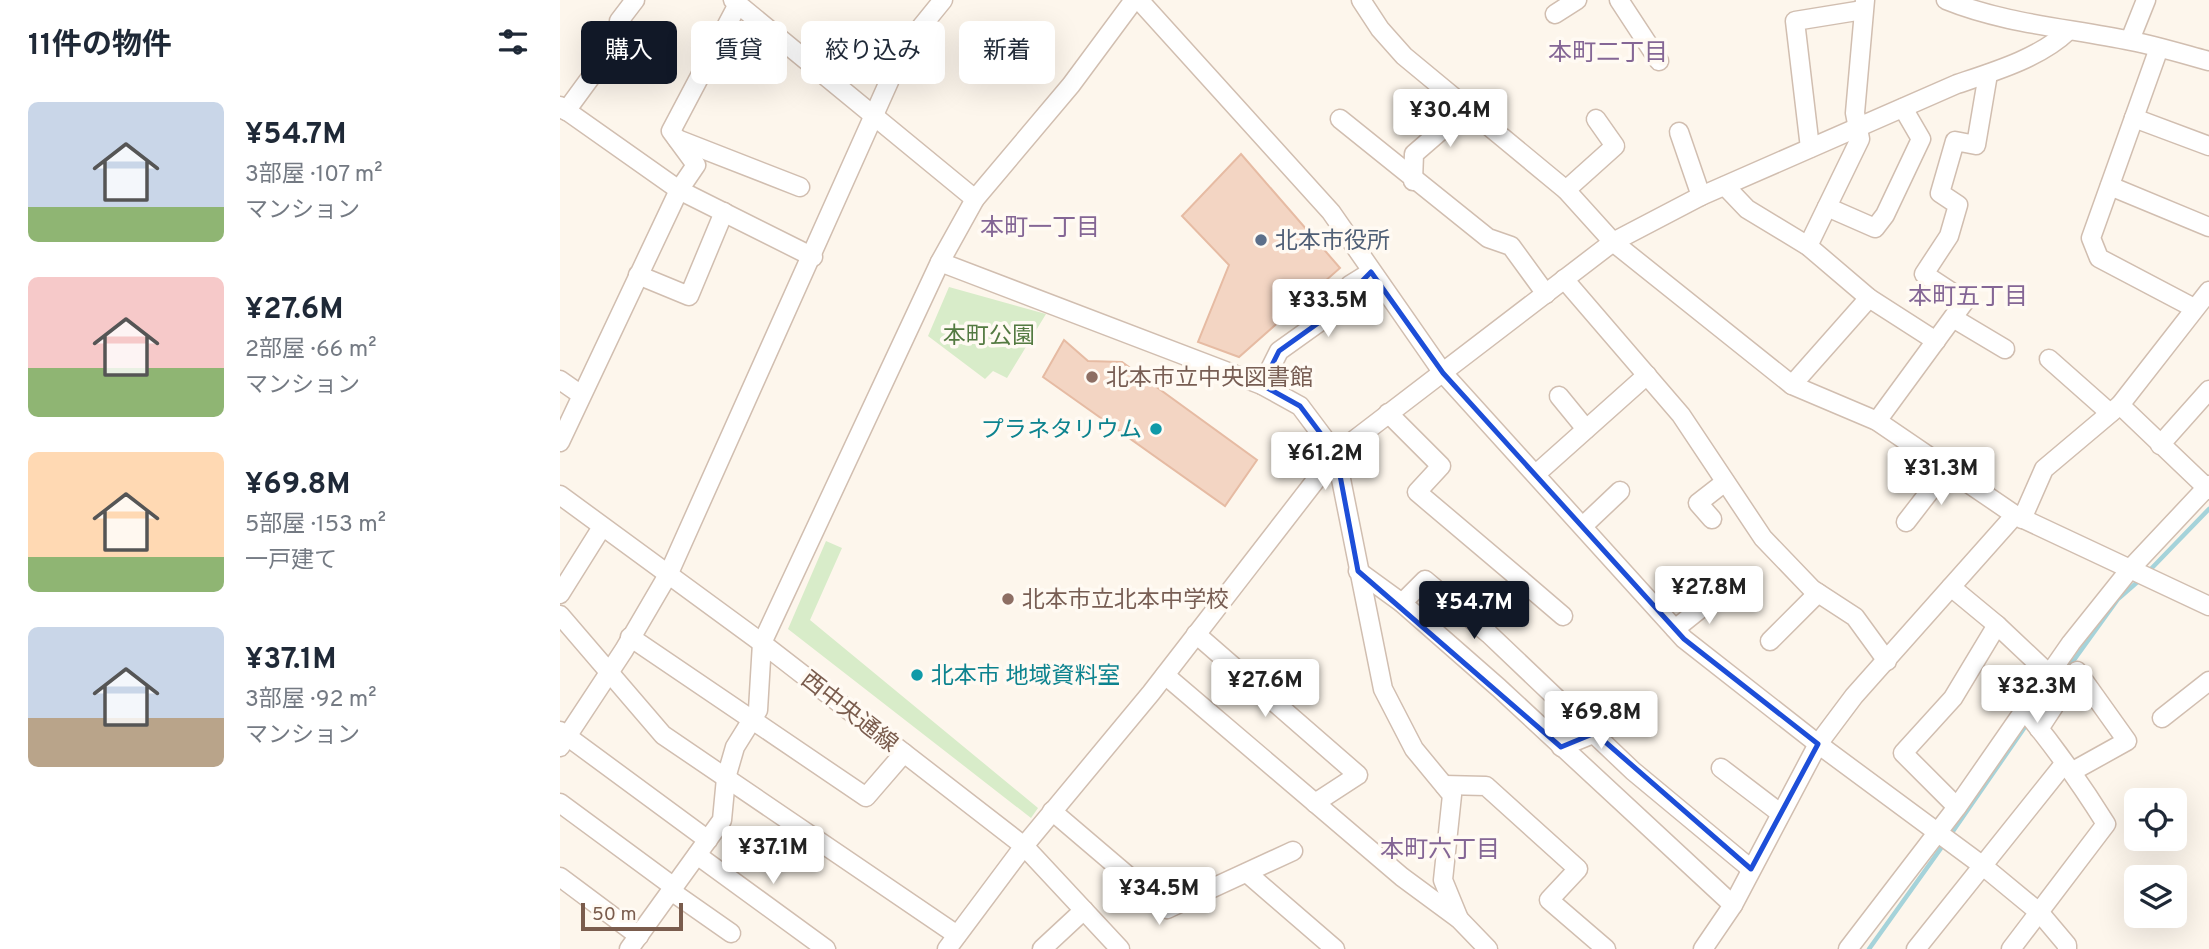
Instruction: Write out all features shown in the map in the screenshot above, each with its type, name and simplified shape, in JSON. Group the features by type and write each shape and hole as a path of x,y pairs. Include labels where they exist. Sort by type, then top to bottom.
{"street":[{"path":"635,0 623,25 563,109 679,190 813,257"},
{"path":"708,840 562,738 608,674 669,573 813,257 904,48 943,0"},
{"path":"560,901 566,881 634,943 722,820 726,778 735,747 758,710 762,643 940,262 975,199 1071,85 1134,0"},
{"path":"1139,0 1331,212 1443,373 1684,639 1935,833 1983,866 2040,913 2067,945 2067,949"},
{"path":"1361,0 1380,29 1404,56 1566,190 1613,242 1792,385 1877,421 2019,517 2209,606"},
{"path":"1555,14 1577,0"},
{"path":"1619,0 1659,61"},
{"path":"1946,0 1964,7 2068,31 2130,40 2209,61"},
{"path":"2130,40 2146,0"},
{"path":"560,442 580,394 679,190 696,165 671,131 735,2 975,199"},
{"path":"1808,246 1860,139 1857,128 1864,5 1795,21 1811,148"},
{"path":"560,615 663,735 952,942 1024,846 1165,675 1336,454 1613,242 1701,196 1988,74 2056,42 2068,31"},
{"path":"2159,48 2091,238 2099,258 2194,308"},
{"path":"1877,421 1965,301 1924,274 1949,236 1958,205 1940,193 1955,141 1976,145 1988,74"},
{"path":"1413,181 1414,154 1467,108"},
{"path":"1827,207 1875,228 1885,215 1921,139 1903,108"},
{"path":"2134,118 2209,146"},
{"path":"1340,119 1413,181 1488,237 1511,246 1546,294"},
{"path":"1566,190 1615,146 1596,119"},
{"path":"1679,132 1701,196"},
{"path":"677,139 800,187"},
{"path":"1725,186 1747,209 1808,246 1869,298 1936,341"},
{"path":"2109,186 2209,227"},
{"path":"638,275 689,296 724,212"},
{"path":"940,262 1262,385 1300,406 1336,454 1383,689 1414,749 1452,795 1443,880 1459,919"},
{"path":"1262,385 1279,351 1328,316 1350,285 1371,272"},
{"path":"1564,279 1681,415 1763,538 1818,593 1855,617 1887,661"},
{"path":"1711,947 1818,744 1854,696 1951,587 2019,517 2044,469 2115,409 2209,291"},
{"path":"1792,385 1869,298"},
{"path":"1953,318 2005,349"},
{"path":"1848,949 1957,807 2049,674 2131,568 2208,488 2161,445 2049,359"},
{"path":"1536,474 1647,375"},
{"path":"560,380 580,394"},
{"path":"2161,445 2209,390"},
{"path":"1559,396 1586,429"},
{"path":"1388,413 1441,466 1418,492 1563,616"},
{"path":"1906,522 1947,469"},
{"path":"1712,519 1699,503 1726,482"},
{"path":"1583,526 1620,491"},
{"name":"西中央通線","path":"560,495 762,643 1024,846 1121,949"},
{"path":"560,594 602,527"},
{"path":"1358,571 1402,604 1733,905"},
{"path":"1402,604 1424,580 1478,624 1633,771 1751,869"},
{"path":"1478,624 1521,580"},
{"path":"1951,587 1997,625 2049,674"},
{"path":"1675,629 1720,593"},
{"path":"1770,641 1818,593"},
{"path":"1957,807 1903,753 1953,698 1997,625"},
{"path":"1196,634 1358,775 1315,803"},
{"path":"630,637 754,718 866,797 904,753"},
{"path":"1916,949 2068,768 2127,741 2077,671 2039,729"},
{"path":"1165,675 1402,877 1459,919 1488,949"},
{"path":"2162,718 2209,681"},
{"path":"2011,949 2106,824 2024,710"},
{"path":"1561,747 1628,720"},
{"path":"1721,768 1780,813"},
{"path":"1444,785 1486,786 1578,869 1549,900 1606,949"},
{"path":"560,803 731,933"},
{"path":"1052,811 1167,909 1293,851"},
{"path":"697,855 826,949"},
{"path":"1247,873 1335,949"},
{"path":"1042,949 1084,910"}],"highlighted area":[{"path":"1371,272 1443,373 1684,639 1818,744 1751,869 1595,733 1561,747 1358,571 1336,454 1300,406 1262,385 1279,351 1328,316"}],"green space":[{"name":"本町公園","path":"949,287 1046,314 1007,378 993,371 985,379 928,336"},
{"path":"826,541 842,548 810,620 1038,808 1031,818 788,629"}],"building":[{"name":"北本市役所","path":"1241,154 1340,268 1239,357 1198,342 1229,265 1182,216"},
{"path":"1064,340 1088,361 1122,362 1257,460 1225,506 1043,377"}],"waterway":[{"path":"2148,572 2209,509"},
{"path":"2035,714 2118,599 2142,578"},
{"path":"1949,837 2027,724"},
{"path":"1869,949 1944,844"}],"place":[{"name":"北本市役所","path":"1261,240"},
{"name":"北本市立中央図書館","path":"1092,377"},
{"name":"プラネタリウム","path":"1156,429"},
{"name":"北本市立北本中学校","path":"1008,599"},
{"name":"北本市 地域資料室","path":"917,675"}],"district":[{"name":"本町二丁目","path":"1608,52"},
{"name":"本町一丁目","path":"1040,227"},
{"name":"本町五丁目","path":"1968,296"},
{"name":"本町六丁目","path":"1440,849"}]}
